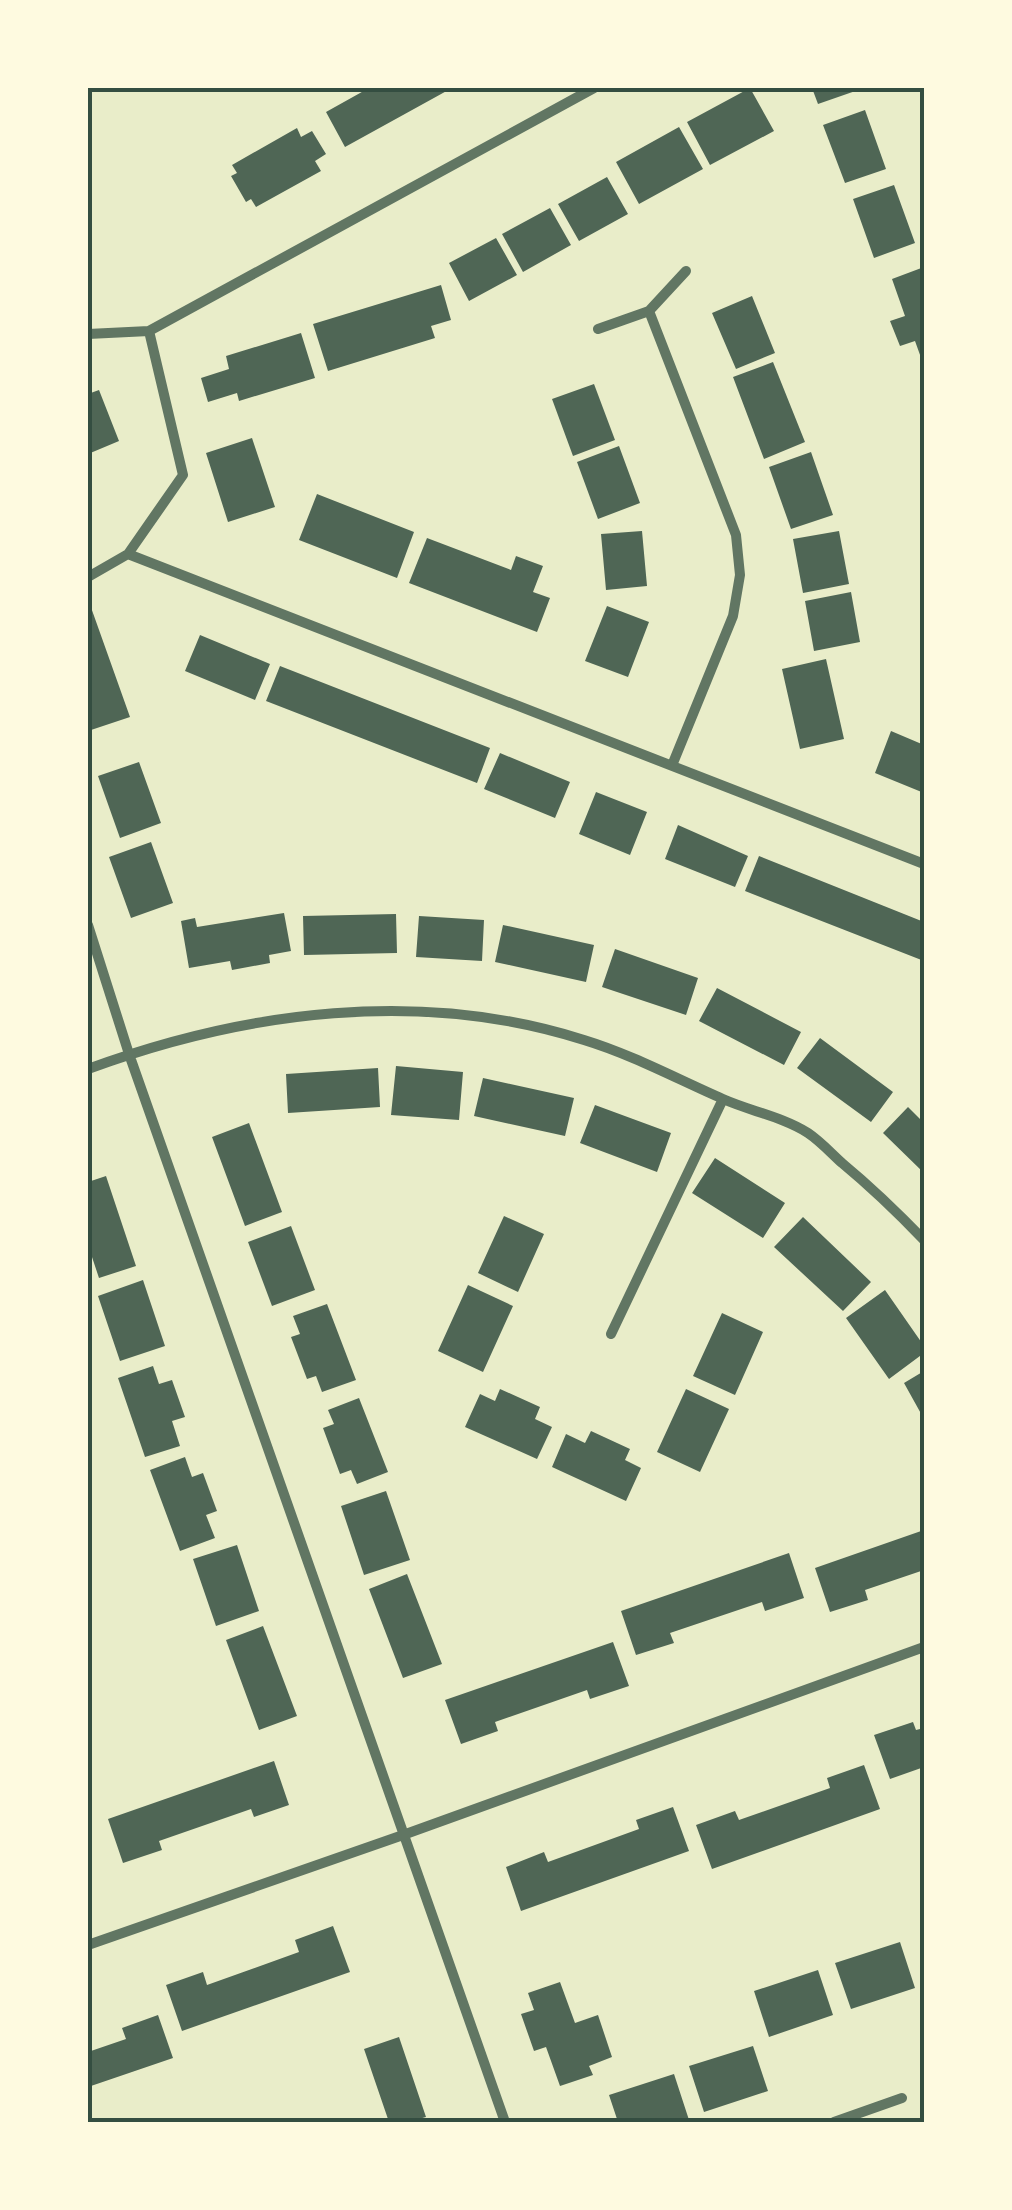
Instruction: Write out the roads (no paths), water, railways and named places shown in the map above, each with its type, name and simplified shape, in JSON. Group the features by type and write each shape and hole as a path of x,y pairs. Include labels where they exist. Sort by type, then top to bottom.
{"street":[{"path":"88,334 149,331 594,88"},
{"path":"598,328 649,311 686,271"},
{"path":"649,311 736,535 740,575 733,616 673,763"},
{"path":"88,577 128,554 183,476 149,331"},
{"path":"128,554 673,763 924,864"},
{"path":"88,925 129,1054 505,2122"},
{"path":"88,1068 199,1032 285,1016 434,1013 514,1023 583,1039 807,1132 888,1202 924,1240"},
{"path":"611,1334 723,1099"},
{"path":"88,1945 924,1647"},
{"path":"834,2122 902,2098"}]}
